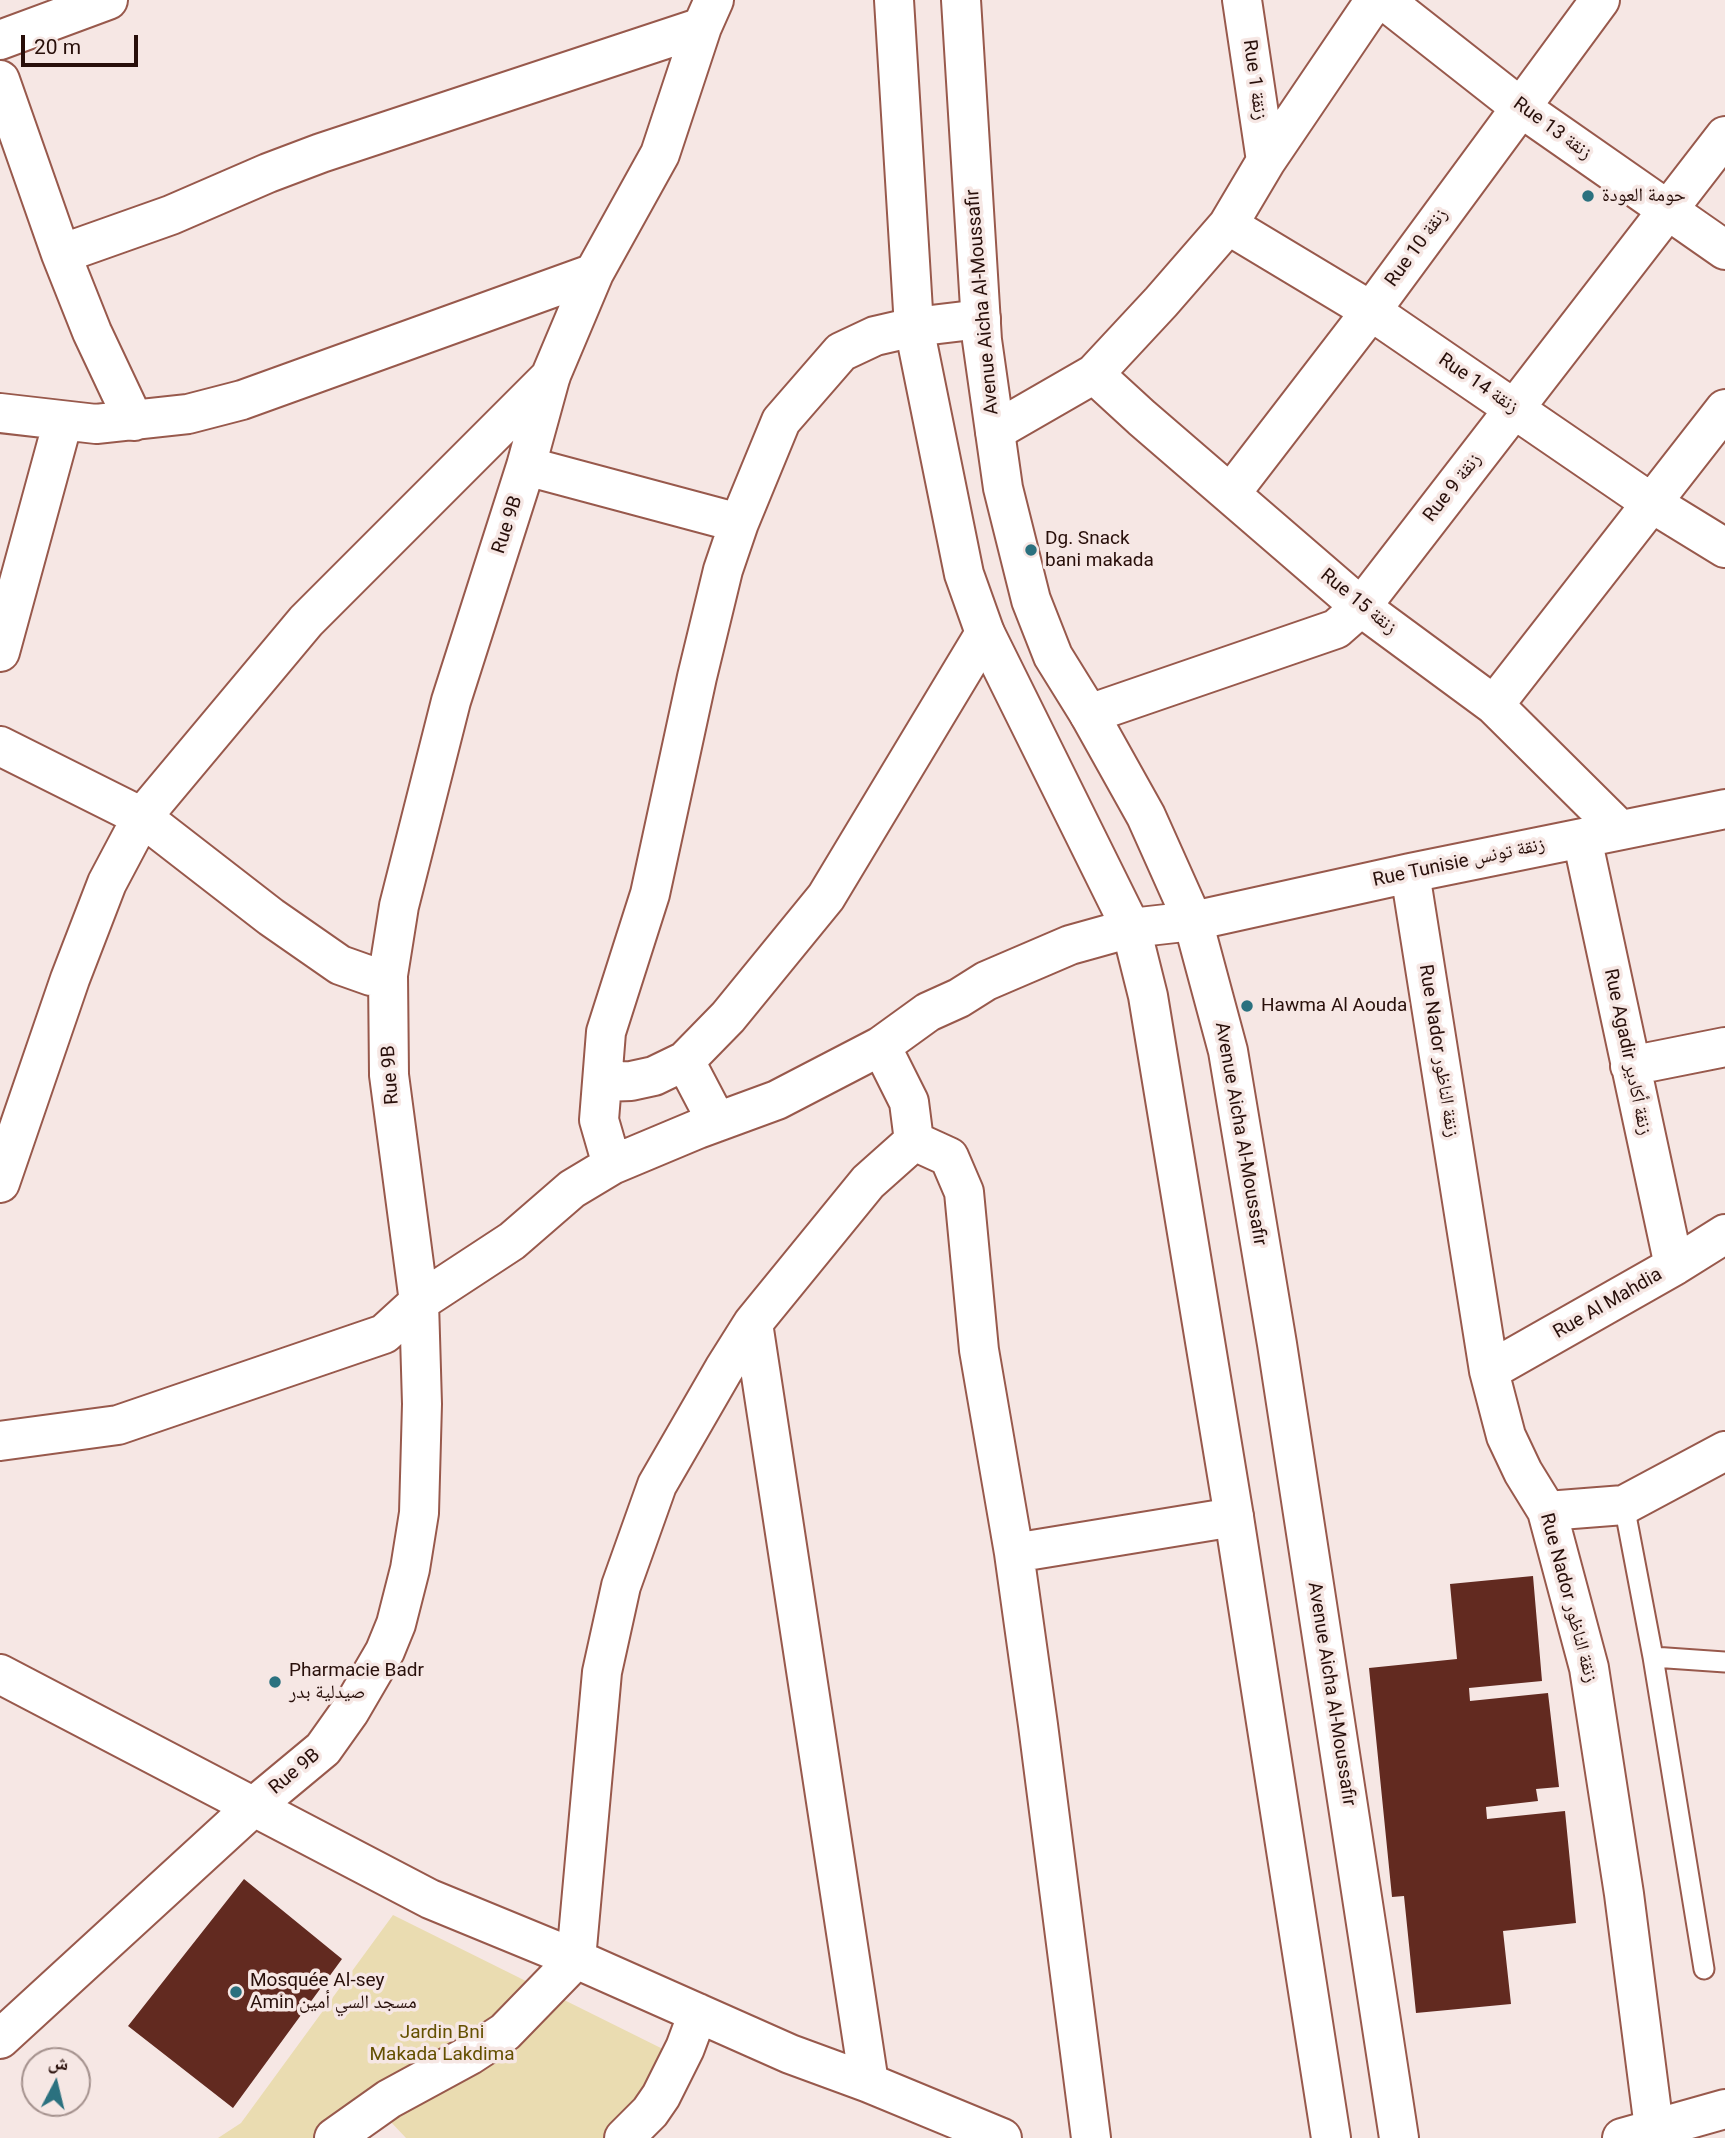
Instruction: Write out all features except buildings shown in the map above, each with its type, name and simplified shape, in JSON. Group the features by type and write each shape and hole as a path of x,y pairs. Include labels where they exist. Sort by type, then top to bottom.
{"street":[{"path":"0,40 108,0"},
{"path":"894,0 914,327 964,574 985,633 1131,928 1148,996 1234,1517 1331,2138"},
{"name":"Avenue Aicha Al-Moussafir","path":"961,0 981,319 1003,488 1031,600 1053,656 1146,816 1193,921 1228,1051 1277,1344 1399,2138"},
{"name":"Rue 1 زنقة","path":"1242,0 1266,160"},
{"path":"995,431 1094,373 1161,302 1228,225 1266,160 1375,0"},
{"name":"Rue 13 زنقة","path":"1384,0 1521,107 1725,250"},
{"name":"Rue 10 زنقة","path":"1231,493 1371,311 1600,0"},
{"path":"61,254 171,215 321,153 708,14"},
{"name":"Rue 9B","path":"0,2039 252,1808 323,1749 350,1711 385,1651 396,1623 410,1569 419,1513 422,1404 419,1302 389,1075 388,975 399,906 451,701 526,466 551,375 594,272 660,154 708,14"},
{"path":"0,80 61,254 92,332 134,421"},
{"name":"Rue 9 زنقة","path":"1089,714 1336,629 1361,607 1725,136"},
{"name":"Rue 14 زنقة","path":"1228,225 1371,311 1650,502 1725,548"},
{"path":"0,413 96,424 188,414 243,400 594,272"},
{"path":"612,1166 599,1120 606,1032 650,894 696,677 723,570 739,523 781,421 841,352 875,336 914,327 981,319"},
{"name":"Rue 15 زنقة","path":"1094,373 1142,418 1361,607 1494,705 1620,830"},
{"path":"3,1163 107,883 142,817 306,621 551,375"},
{"path":"1494,705 1725,409"},
{"path":"0,652 63,421"},
{"path":"526,466 739,523"},
{"path":"603,1082 631,1081 654,1076 685,1061 728,1017 826,897 985,633"},
{"path":"0,746 142,817 271,917 321,952 358,973 371,976 388,975"},
{"name":"Rue Tunisie زنقة تونس","path":"0,1441 118,1425 384,1334 419,1302 512,1241 572,1189 612,1166 777,1100 881,1046 928,1012 959,998 986,981 1070,945 1131,928 1193,921 1724,807"},
{"name":"Rue Agadir زنقة أكادير","path":"1582,838 1674,1266"},
{"name":"Rue Nador زنقة الناظور","path":"1410,873 1489,1371 1506,1436 1523,1472 1547,1511 1589,1668 1624,1894 1638,2133"},
{"path":"881,1046 909,1102 914,1140"},
{"path":"1630,1066 1725,1047"},
{"path":"685,1061 717,1122"},
{"path":"334,2138 389,2099 470,2055 505,2032 576,1959 602,1672 621,1587 657,1485 753,1323 868,1182 914,1140"},
{"path":"914,1140 949,1157 964,1192 979,1350 1014,1553 1091,2138"},
{"name":"Rue Al Mahdia","path":"1489,1371 1725,1234"},
{"path":"753,1323 869,2083"},
{"path":"1547,1511 1624,1505 1725,1451"},
{"path":"1014,1553 1234,1517"},
{"path":"0,1674 430,1899 576,1959 790,2054 869,2083 991,2136"},
{"path":"631,2135 661,2096 685,2048 698,2013"},
{"path":"1638,2133 1725,2109"}],"lane":[{"path":"1624,1505 1653,1657 1704,1969"},
{"path":"1653,1657 1725,1662"}],"green space":[{"name":"Jardin Bni Makada Lakdima","path":"393,1915 683,2059 619,2138 406,2138 389,2120 359,2138 218,2138 241,2123"}],"place":[{"name":"حومة العودة","path":"1588,196"},
{"name":"Dg. Snack bani makada","path":"1031,550"},
{"name":"Hawma Al Aouda","path":"1247,1006"},
{"name":"Pharmacie Badr صيدلية بدر","path":"275,1682"},
{"name":"Mosquée Al-sey Amin مسجد السي أمين","path":"236,1992"}]}
